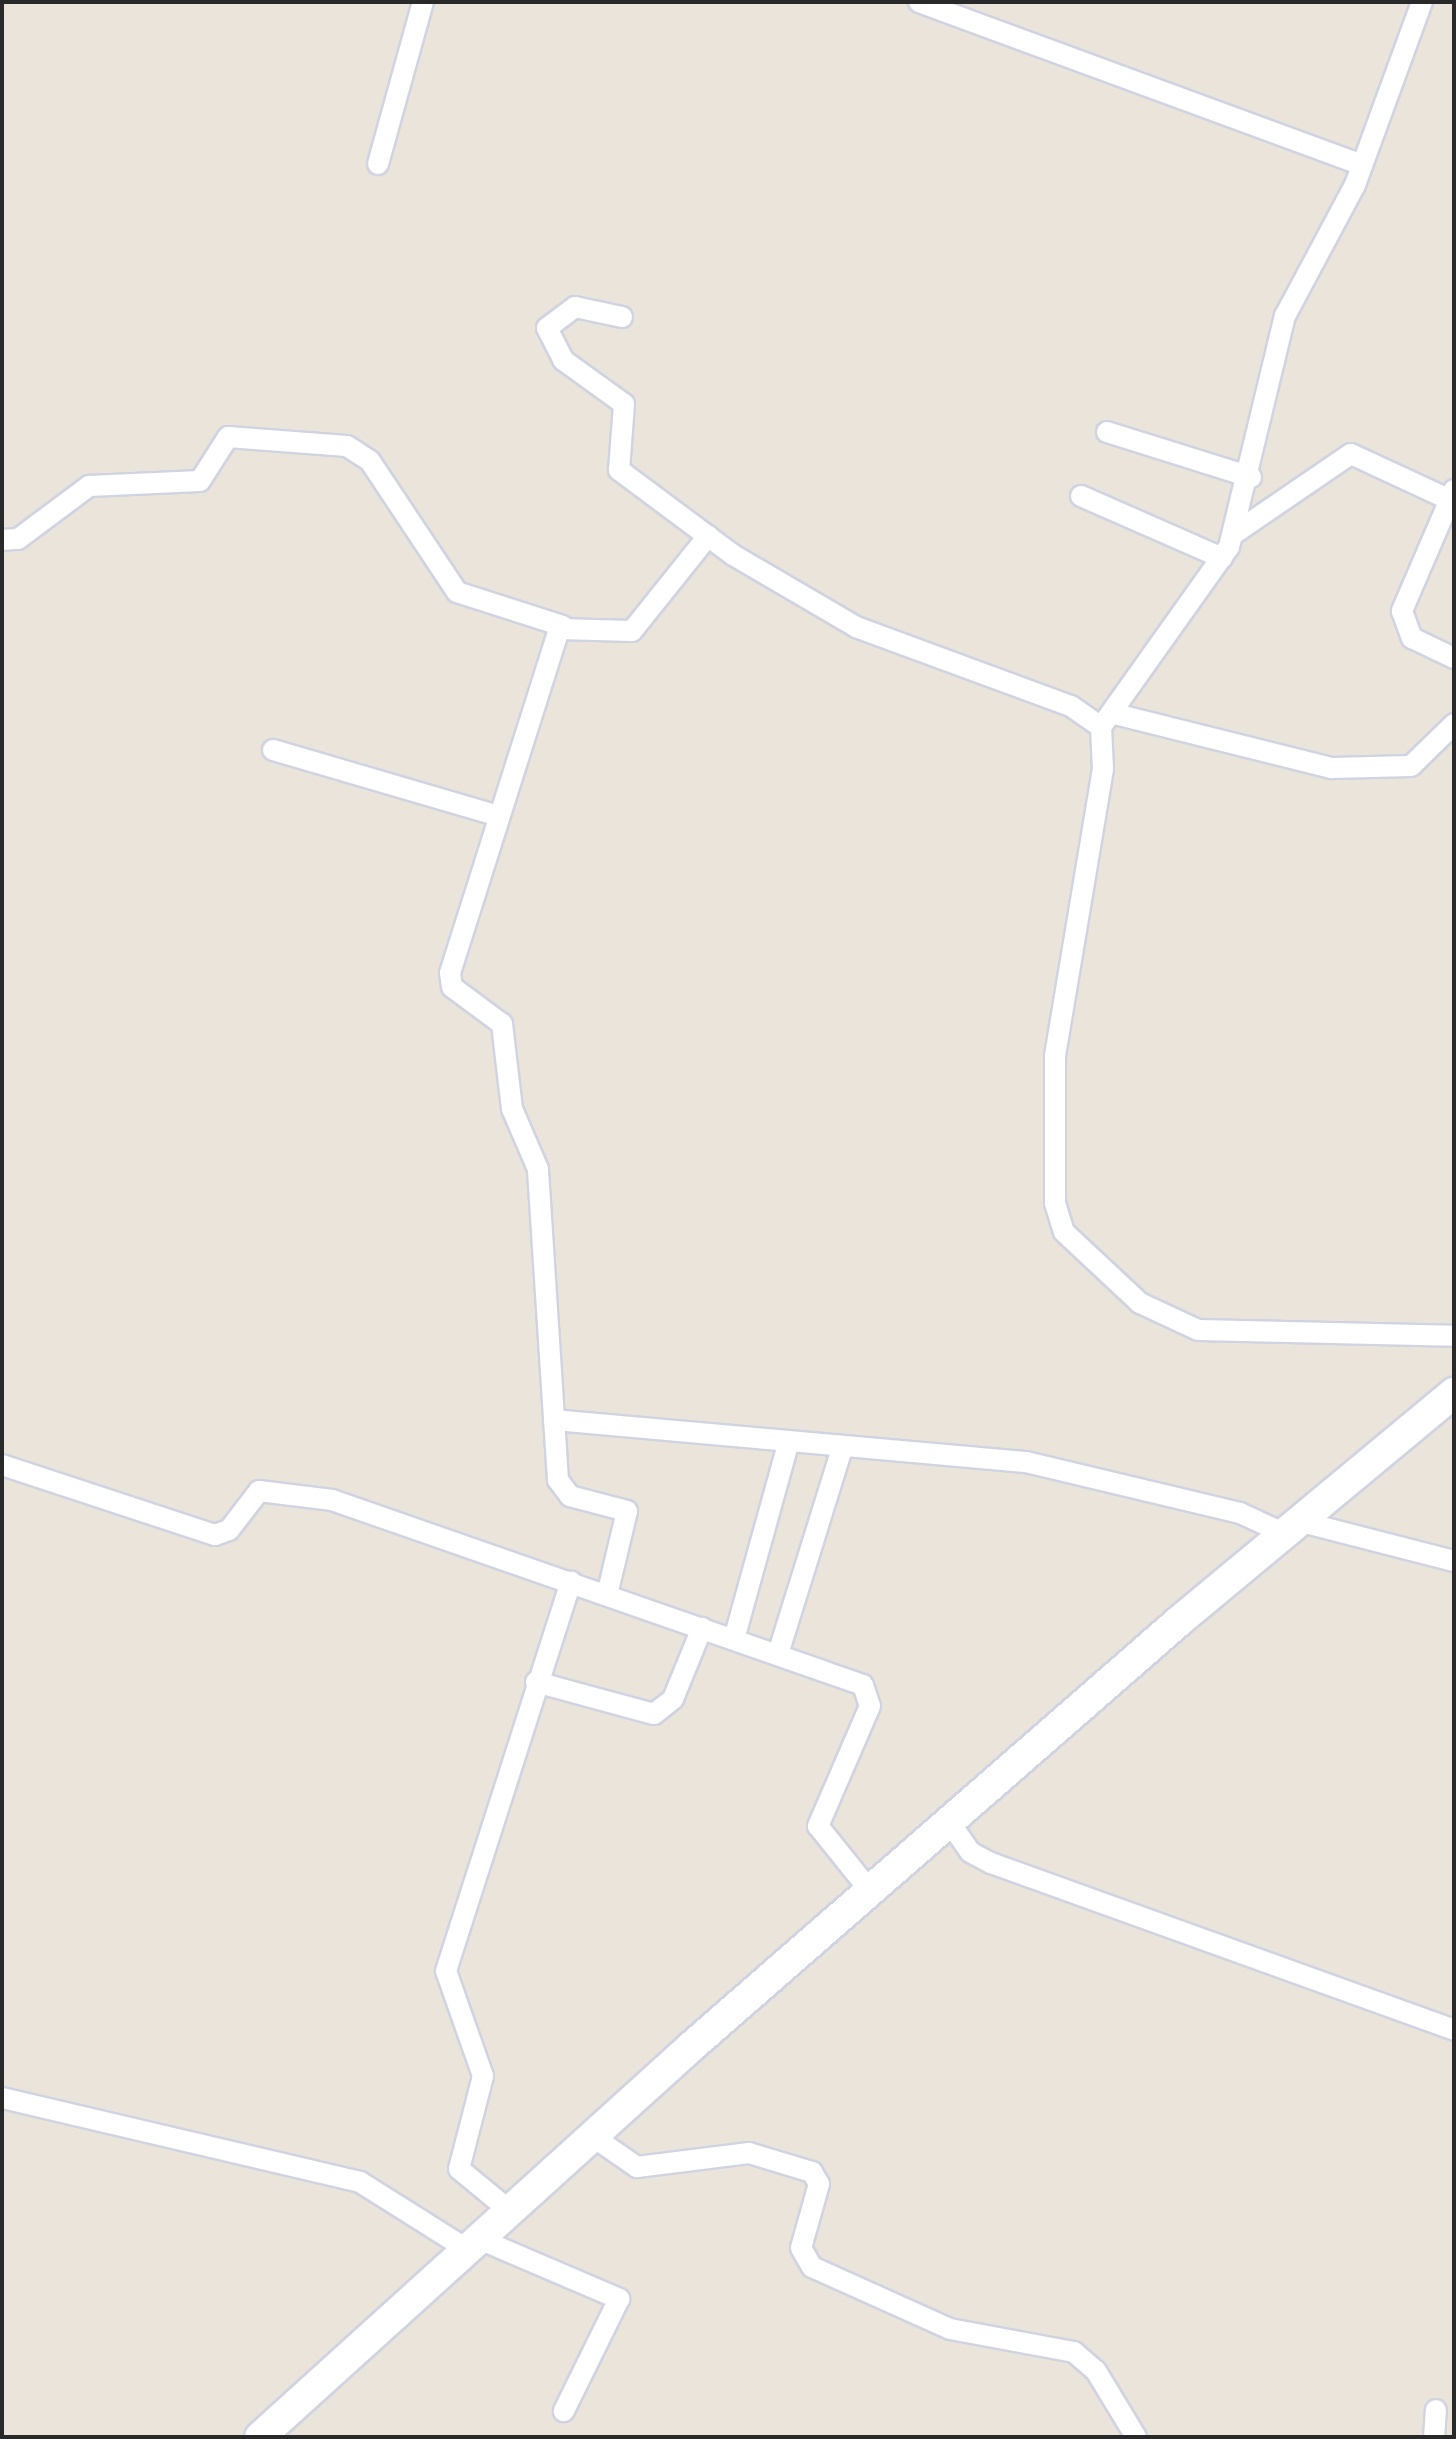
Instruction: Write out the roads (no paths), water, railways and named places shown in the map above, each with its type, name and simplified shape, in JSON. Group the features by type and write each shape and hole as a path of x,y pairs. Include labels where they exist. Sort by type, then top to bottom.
{"main road":[{"path":"260,2437 471,2243 871,1892 1290,1527 1454,1393"}],"street":[{"path":"378,164 423,2"},
{"path":"919,2 1362,165"},
{"path":"1422,2 1362,165 1285,316 1251,477 1235,533 1222,558 1108,720 1103,769 1055,1056 1055,1203 1064,1232 1140,1303 1198,1330 1454,1336"},
{"path":"622,317 575,307 551,320 547,337 563,360 624,404 619,470 708,536 856,627 1108,720 1332,768 1411,766 1454,724"},
{"path":"1107,432 1251,477"},
{"path":"2,540 18,539 89,486 200,481 228,437 347,446 370,461 457,592 563,626 632,631 708,536"},
{"path":"1235,533 1351,454 1452,495 1402,611 1412,638 1454,658"},
{"path":"1081,496 1222,558"},
{"path":"563,626 499,816 450,979 502,1024 512,1109 538,1169 554,1420 562,1489 627,1511 607,1595"},
{"path":"273,750 499,816"},
{"path":"554,1420 1036,1463 1290,1527 1454,1561"},
{"path":"734,1639 789,1441"},
{"path":"778,1654 842,1448"},
{"path":"2,1465 215,1535 229,1530 259,1491 332,1500 778,1654 870,1690 870,1706 818,1826 871,1892"},
{"path":"510,2211 459,2169 483,2076 446,1971 536,1682 571,1582"},
{"path":"536,1682 654,1714 673,1699 702,1628"},
{"path":"950,1823 970,1852 991,1863 1454,2030"},
{"path":"2,2098 360,2182 471,2243 619,2299 564,2411"},
{"path":"592,2136 637,2167 749,2153 812,2172 819,2184 801,2248 812,2267 950,2329 1074,2352 1096,2371 1136,2437"},
{"path":"1434,2437 1436,2410"}]}
